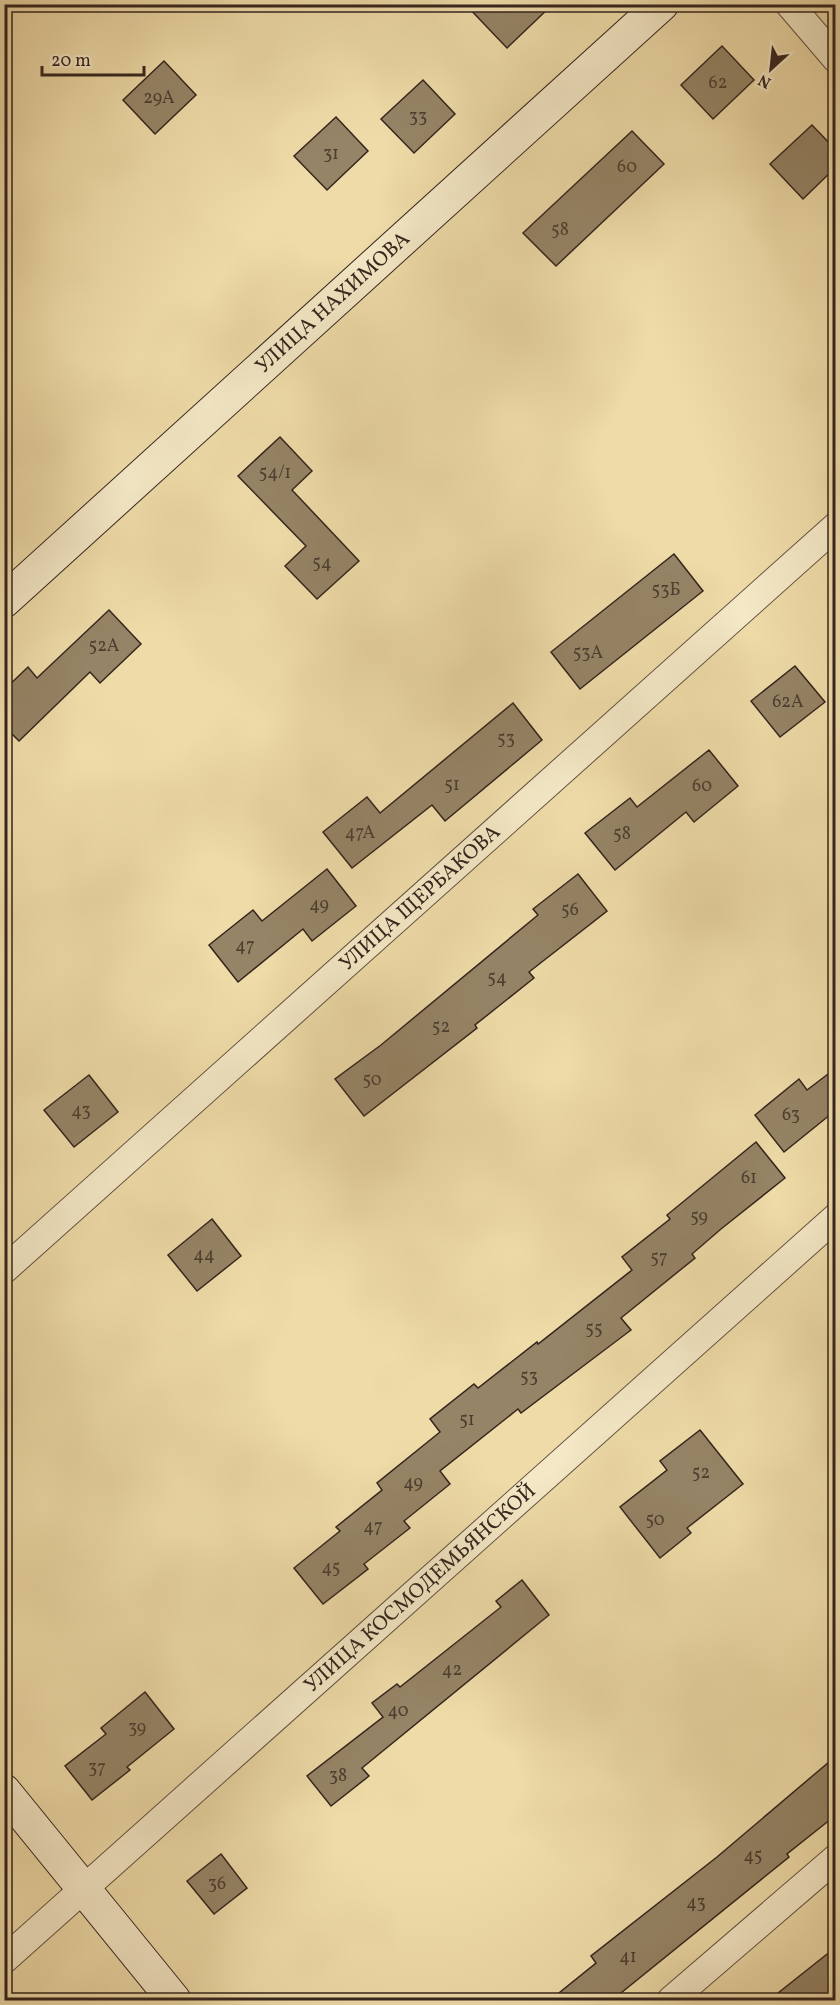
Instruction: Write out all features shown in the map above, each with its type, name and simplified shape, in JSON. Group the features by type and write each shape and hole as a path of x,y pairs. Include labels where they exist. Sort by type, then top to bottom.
{"main road":[{"name":"УЛИЦА НАХИМОВА","path":"4,601 662,4"},
{"path":"4,1791 174,2001"}],"street":[{"path":"789,4 836,59"},
{"name":"УЛИЦА ЩЕРБАКОВА","path":"4,1270 836,526"},
{"name":"УЛИЦА КОСМОДЕМЬЯНСКОЙ","path":"4,1960 836,1217"},
{"path":"671,2001 836,1858"}],"building":[{"path":"465,4 553,4 507,48"},
{"path":"722,46 754,80 713,119 681,85"},
{"path":"164,61 196,95 155,134 123,100"},
{"path":"423,80 455,114 414,153 381,119"},
{"path":"336,117 368,151 327,190 294,156"},
{"path":"812,125 836,150 836,167 803,199 770,164"},
{"path":"632,131 664,164 556,266 523,233"},
{"path":"280,437 312,471 292,490 359,561 317,599 285,566 306,546 238,476"},
{"path":"674,554 703,591 580,689 551,652"},
{"path":"109,610 141,644 100,683 90,672 19,741 4,726 4,690 28,667 37,678"},
{"path":"795,666 825,702 780,737 751,701"},
{"path":"513,703 542,740 445,821 432,805 352,868 323,832 367,797 380,813"},
{"path":"709,750 738,786 694,822 686,812 615,870 585,833 630,798 637,807"},
{"path":"327,869 356,906 312,941 303,929 238,982 209,945 253,910 262,921"},
{"path":"578,874 607,911 529,972 534,978 475,1025 477,1028 364,1116 335,1079 381,1045 538,915 533,909"},
{"path":"836,1068 836,1110 784,1152 755,1115 799,1079 807,1090"},
{"path":"89,1075 118,1112 74,1147 44,1110"},
{"path":"756,1142 785,1178 721,1229 692,1254 695,1258 621,1318 631,1330 521,1413 518,1409 440,1471 450,1484 404,1521 410,1528 364,1564 368,1569 323,1604 294,1568 340,1531 336,1527 382,1490 377,1483 440,1432 430,1419 474,1384 478,1388 537,1342 538,1344 632,1270 622,1257 670,1219 667,1215"},
{"path":"212,1219 241,1256 197,1291 168,1255"},
{"path":"700,1430 743,1484 687,1528 691,1533 660,1558 620,1507 667,1470 660,1461"},
{"path":"522,1580 549,1615 362,1768 369,1776 331,1806 307,1776 383,1717 372,1703 397,1684 400,1687 501,1607 496,1601"},
{"path":"145,1692 174,1729 127,1767 130,1770 92,1800 65,1766 106,1734 101,1728"},
{"path":"836,1756 836,1815 787,1854 789,1857 611,2001 549,2001 596,1963 591,1956 717,1857"},
{"path":"221,1854 247,1888 214,1914 187,1881"},
{"path":"836,1947 836,2001 768,2001"}]}
